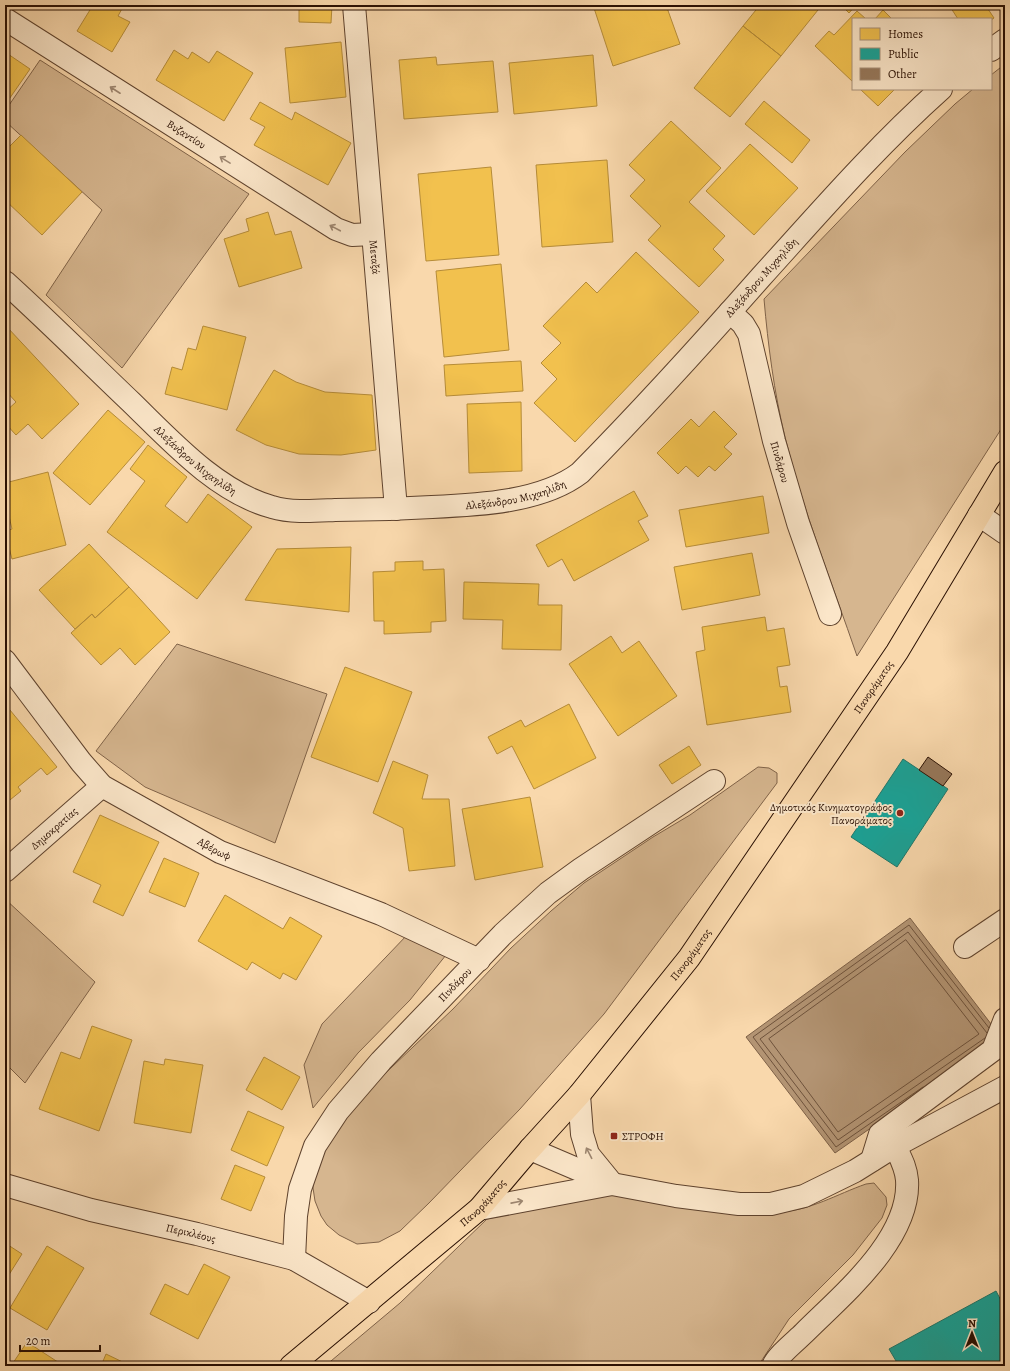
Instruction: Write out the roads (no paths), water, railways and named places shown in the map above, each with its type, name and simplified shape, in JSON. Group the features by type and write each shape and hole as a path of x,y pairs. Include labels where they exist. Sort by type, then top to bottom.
{"main road":[{"name":"Πανοράματος","path":"291,1366 479,1209 530,1149 579,1095 694,951 897,652 1005,472"}],"street":[{"name":"Μεταξά","path":"354,5 396,509"},
{"name":"Βυζαντίου","path":"5,19 336,229 352,235 373,234"},
{"path":"992,49 1005,40"},
{"name":"Aλεξάνδρου Mιχαηλίδη","path":"5,282 166,436 216,479 240,494 266,506 285,510 396,509 469,505 505,500 551,489 572,478 589,464 730,312 834,195 940,90"},
{"name":"Πινδάρου","path":"730,312 743,324 749,334 774,441 798,523 830,614"},
{"path":"979,515 1005,533"},
{"name":"Αβέρωφ","path":"5,661 81,762 102,786 220,852 381,914 479,960"},
{"name":"Πινδάρου","path":"294,1259 296,1216 300,1189 310,1160 324,1131 338,1111 381,1061 503,934 548,893 581,869 714,781"},
{"name":"Δημοκρατίας","path":"5,871 102,786"},
{"path":"965,947 1005,920"},
{"path":"872,1160 880,1134 992,1050 1005,1019"},
{"path":"530,1149 612,1184 676,1196 739,1204 771,1204 804,1196 855,1171 895,1146 1005,1087"},
{"path":"579,1095 582,1134 588,1154 612,1184"},
{"path":"773,1366 852,1285 871,1264 892,1235 904,1209 907,1180 905,1168 895,1146"},
{"path":"479,1209 612,1184"},
{"name":"Περικλέους","path":"5,1185 91,1210 197,1234 294,1259 369,1302"}],"water":[{"path":"910,918 1001,1037 835,1153 746,1037"}],"place":[{"name":"Δημοτικός Κινηματογράφος Πανοράματος","path":"900,813"},
{"name":"ΣΤΡΟΦΗ","path":"614,1136"}]}
